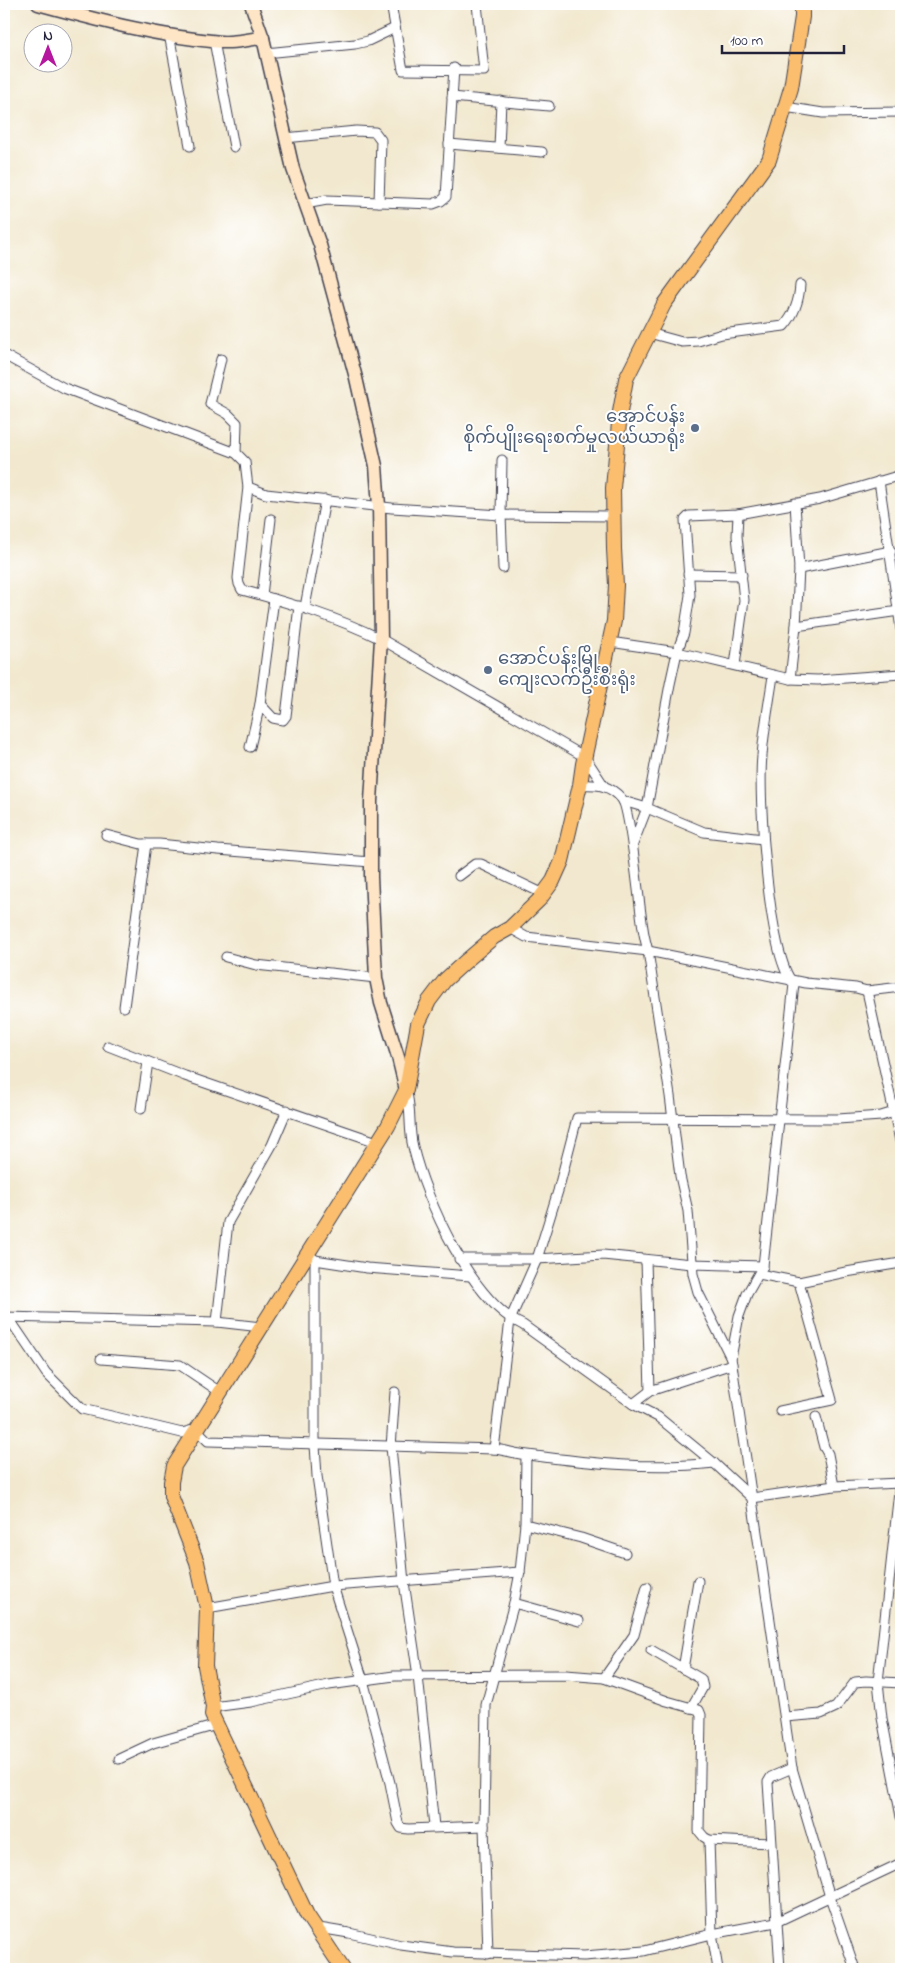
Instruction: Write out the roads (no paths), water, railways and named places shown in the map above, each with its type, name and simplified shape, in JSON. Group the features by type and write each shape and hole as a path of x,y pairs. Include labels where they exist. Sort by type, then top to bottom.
{"main road":[{"path":"343,1969 307,1915 212,1715 213,1708 205,1666 207,1608 197,1562 171,1496 174,1466 261,1327 311,1257 388,1126 406,1090 418,1024 428,1001 445,980 494,937 510,928 544,894 553,881 562,861 580,786 614,622 616,585 613,488 620,412 626,379 664,304 769,160 791,88 802,17 802,4"}],"street":[{"path":"38,4 78,15 169,34 214,41 223,42 263,38"},
{"path":"251,4 263,38 293,169 320,245 372,444 379,506 381,639 371,801 371,862 376,978 381,1003 398,1056 410,1103 412,1144 419,1171 458,1259 470,1276 510,1320 522,1325 633,1404 658,1418 714,1463 752,1498"},
{"path":"391,4 403,70 454,69 484,71 477,4"},
{"path":"266,53 355,44 368,41 395,28"},
{"path":"169,34 190,146"},
{"path":"214,41 234,147"},
{"path":"305,204 327,200 433,204 446,197 454,69"},
{"path":"452,97 549,106"},
{"path":"499,148 501,101"},
{"path":"785,108 823,113 901,112"},
{"path":"285,138 356,131 374,132 381,140 379,202"},
{"path":"449,144 542,152"},
{"path":"649,333 682,342 698,341 722,334 784,326 790,319 799,300 800,285"},
{"path":"4,355 64,388 236,453 245,462 248,487 239,584 242,590 302,606 381,639 585,757 604,786 623,801 647,808 704,832 763,839"},
{"path":"221,359 210,404 228,414 237,423 236,453"},
{"path":"502,460 501,515 503,568"},
{"path":"632,846 647,808 677,652 684,633 690,594 685,520 689,516 738,514 820,499 879,480 901,476"},
{"path":"879,480 891,551 901,629"},
{"path":"248,487 266,494 379,506 501,515 613,516"},
{"path":"260,704 273,718 283,720 286,716 302,606 325,500"},
{"path":"790,679 796,626 799,569 795,503"},
{"path":"735,665 744,600 737,536 738,514"},
{"path":"262,595 271,519"},
{"path":"799,569 891,551"},
{"path":"688,574 742,575"},
{"path":"250,747 260,704 274,599"},
{"path":"796,626 899,611"},
{"path":"610,642 677,652 790,679 818,680 901,674"},
{"path":"773,676 762,757 763,839 778,948 789,979 794,984 761,1270 747,1294 739,1316 732,1361 792,1768 830,1898 855,1969"},
{"path":"580,786 595,784 604,786"},
{"path":"623,801 648,951 680,1176 688,1211 692,1264 698,1292 732,1361"},
{"path":"106,835 146,844 371,862"},
{"path":"124,1007 146,844"},
{"path":"459,876 475,864 481,864 544,894"},
{"path":"510,928 526,937 648,951 789,979 867,991 901,987"},
{"path":"226,957 256,965 376,978"},
{"path":"867,991 901,1145"},
{"path":"108,1046 148,1062 377,1142"},
{"path":"141,1110 148,1062"},
{"path":"217,1322 228,1222 272,1145 287,1110"},
{"path":"494,1449 510,1320 537,1259 577,1118 838,1119 881,1116 894,1112"},
{"path":"458,1259 537,1259 603,1255 761,1270 799,1282 901,1263"},
{"path":"470,1276 367,1268 311,1257 315,1445 318,1483 333,1586 363,1680 390,1783 398,1822 401,1828 408,1829 434,1826 484,1826"},
{"path":"646,1260 650,1391"},
{"path":"780,1411 832,1400 799,1282"},
{"path":"6,1317 217,1322 261,1327"},
{"path":"6,1317 46,1373 82,1410 182,1433 196,1429 208,1441 494,1449 526,1455 595,1463 694,1465 714,1463"},
{"path":"101,1359 180,1365 220,1392"},
{"path":"633,1404 650,1391 732,1361"},
{"path":"395,1392 391,1447 404,1582 418,1676 434,1826"},
{"path":"816,1418 824,1447 828,1454 834,1486"},
{"path":"488,1954 484,1826 486,1705 514,1603 520,1572 525,1524 526,1455"},
{"path":"901,1473 878,1682 882,1718 901,1818"},
{"path":"752,1498 834,1486 900,1483"},
{"path":"525,1524 581,1538 625,1553"},
{"path":"207,1608 333,1586 520,1572"},
{"path":"683,1669 698,1581"},
{"path":"604,1678 634,1635 646,1587"},
{"path":"514,1603 579,1621"},
{"path":"651,1650 703,1682 703,1686 691,1708"},
{"path":"213,1708 251,1702 329,1685 394,1676 566,1674 604,1678 699,1710 701,1715 699,1831 709,1840 772,1843"},
{"path":"785,1717 821,1714 836,1706 854,1682 866,1680 901,1683"},
{"path":"119,1759 153,1743 217,1725"},
{"path":"780,1969 768,1782 771,1777 792,1768"},
{"path":"709,1840 712,1934 718,1969"},
{"path":"307,1915 319,1928 400,1945 453,1952 584,1956 644,1952 712,1934 776,1922 901,1863"}],"place":[{"name":"အောင်ပန်း စိုက်ပျိုးရေးစက်မှုလယ်ယာရုံး","path":"695,428"},
{"name":"အောင်ပန်းမြို့ ကျေးလက်ဦးစီးရုံး","path":"488,670"}]}
